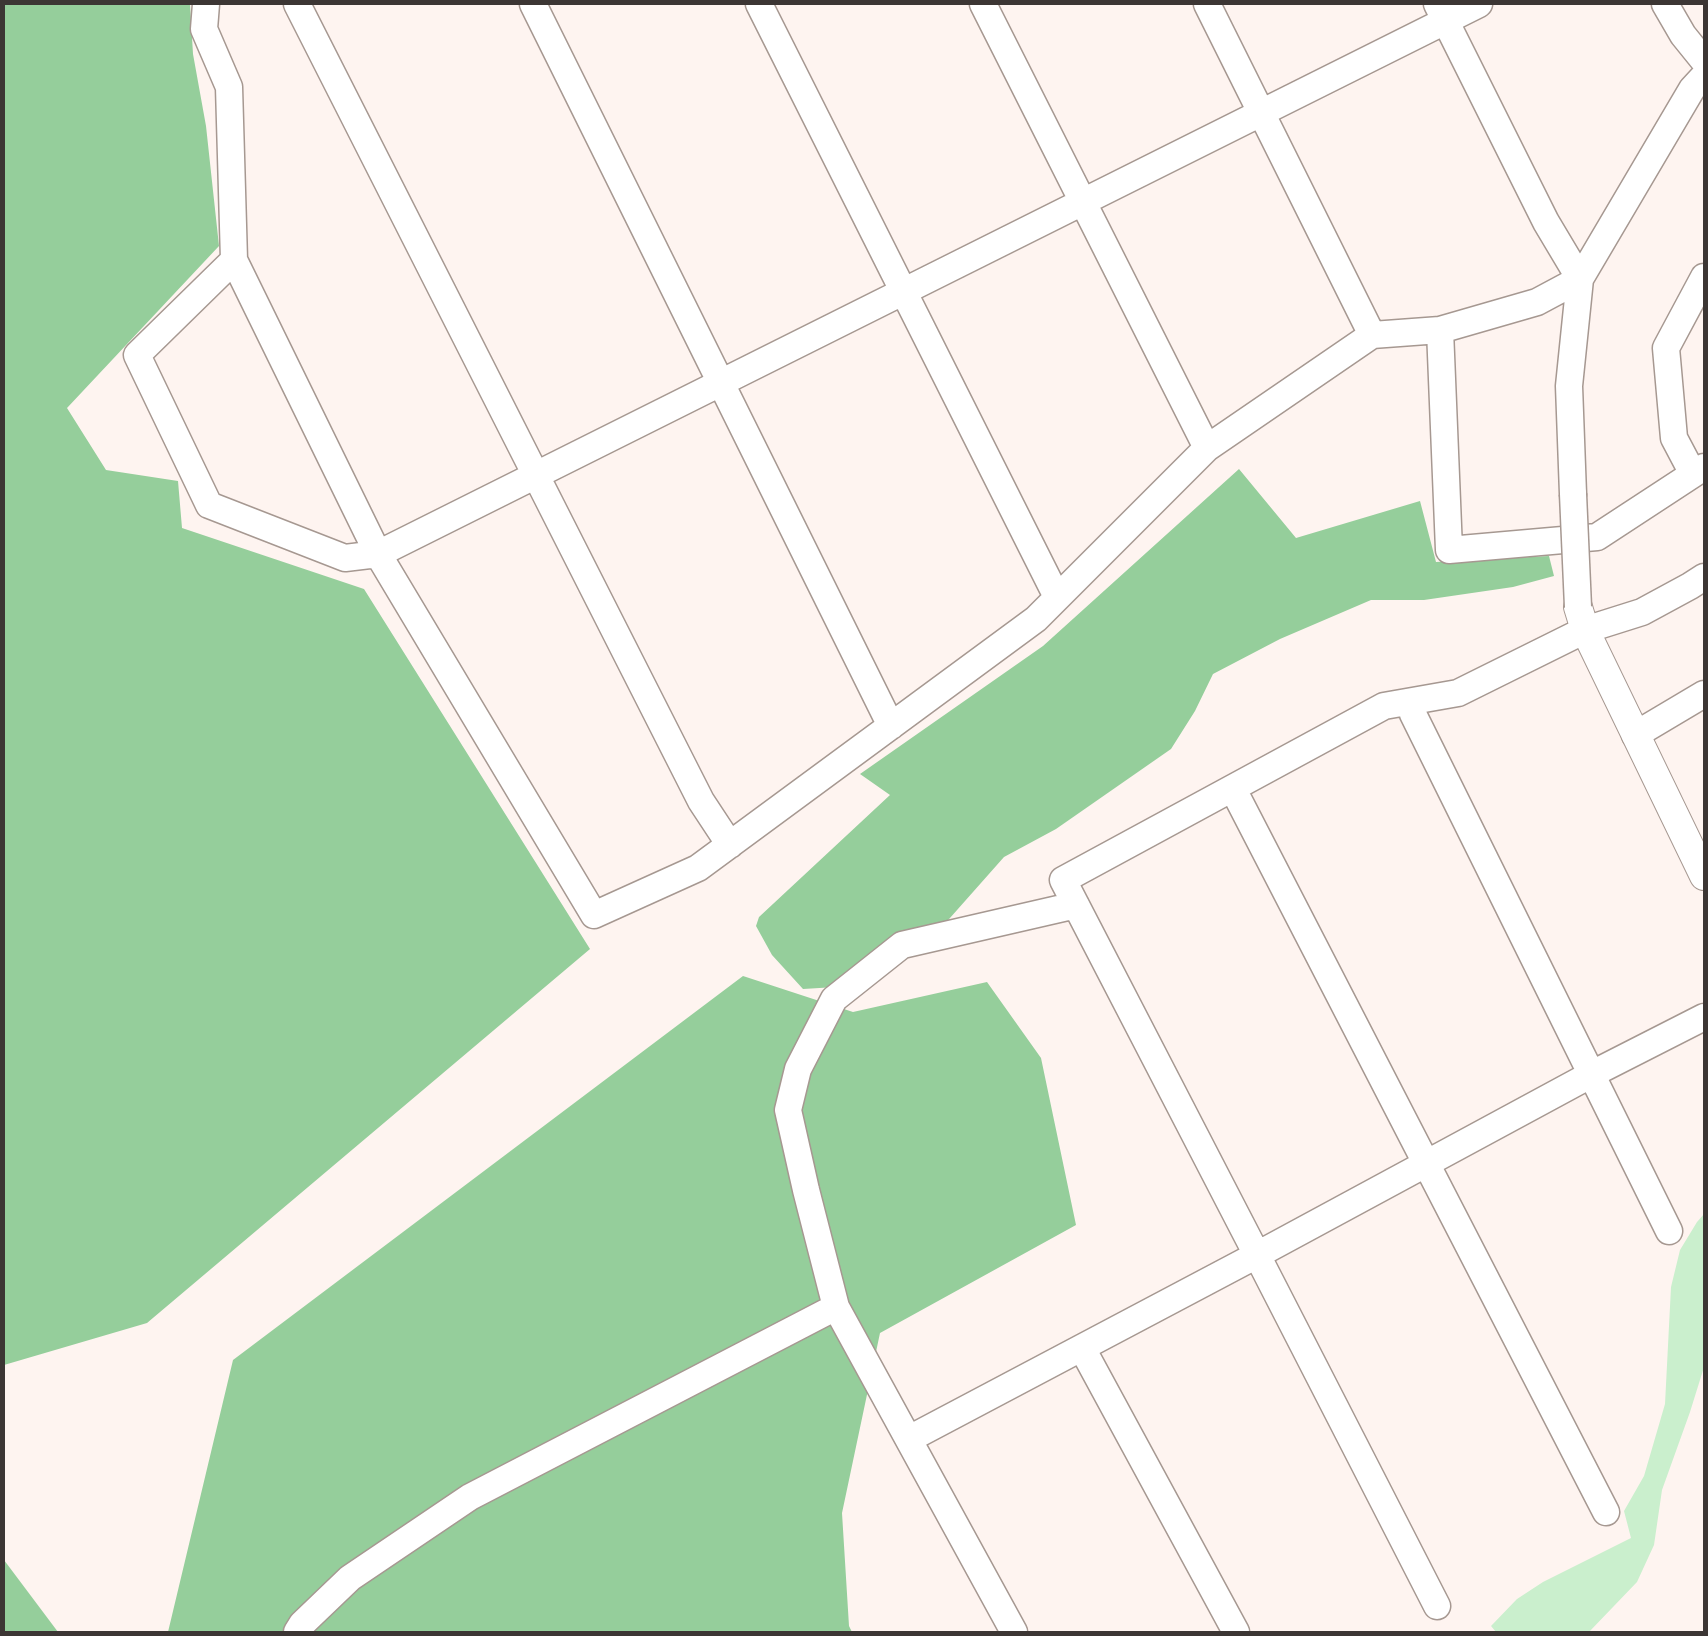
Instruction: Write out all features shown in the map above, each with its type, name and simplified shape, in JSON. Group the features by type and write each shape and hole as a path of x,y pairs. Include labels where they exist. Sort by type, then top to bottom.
{"street":[{"path":"206,4 204,30 229,87 234,260 378,554 594,915 698,868 1036,619 1207,448 1372,335 1440,330 1537,302 1580,279"},
{"path":"297,4 701,801 730,845"},
{"path":"533,4 891,726"},
{"path":"759,4 1058,597"},
{"path":"983,4 1207,448"},
{"path":"1207,4 1372,335"},
{"path":"234,260 137,355 209,505 345,558 378,554 1261,112 1441,12 1479,4"},
{"path":"1665,4 1683,35 1704,61"},
{"path":"1441,12 1546,222 1580,279"},
{"path":"1704,76 1692,89 1580,279 1569,386 1573,494 1582,618 1635,735 1704,876"},
{"path":"1440,330 1449,550 1597,537 1699,471 1674,438 1666,348 1704,278"},
{"path":"1437,1606 1258,1255 1063,880 1384,706 1458,693 1582,618 1642,612 1704,577"},
{"path":"1635,735 1704,694"},
{"path":"1411,702 1414,714 1669,1231"},
{"path":"1232,789 1606,1512"},
{"path":"1014,1632 836,1307 788,1110 798,1069 834,999 902,945 1076,905"},
{"path":"909,1438 1258,1255 1592,1074 1704,1017"},
{"path":"297,1632 302,1624 350,1578 470,1498 836,1307"},
{"path":"1082,1348 1236,1632"}],"green space":[{"path":"4,4 190,4 193,54 206,126 219,246 67,408 106,470 178,481 182,528 364,589 590,949 147,1323 4,1365"},
{"path":"1239,469 1296,538 1420,501 1436,562 1549,556 1554,576 1513,587 1424,600 1371,600 1280,639 1213,674 1195,711 1171,749 1056,829 1004,857 942,927 836,987 803,989 772,955 756,926 759,917 890,795 860,774 1043,646"},
{"path":"743,976 853,1012 987,982 1041,1058 1076,1225 880,1333 842,1513 849,1626 852,1632 168,1632 233,1360"},
{"path":"1704,1214 1704,1367 1662,1490 1654,1545 1637,1582 1589,1632 1496,1632 1491,1626 1517,1599 1543,1582 1631,1538 1624,1511 1644,1476 1665,1404 1671,1287 1680,1250"},
{"path":"4,1560 58,1632 4,1632"}]}
